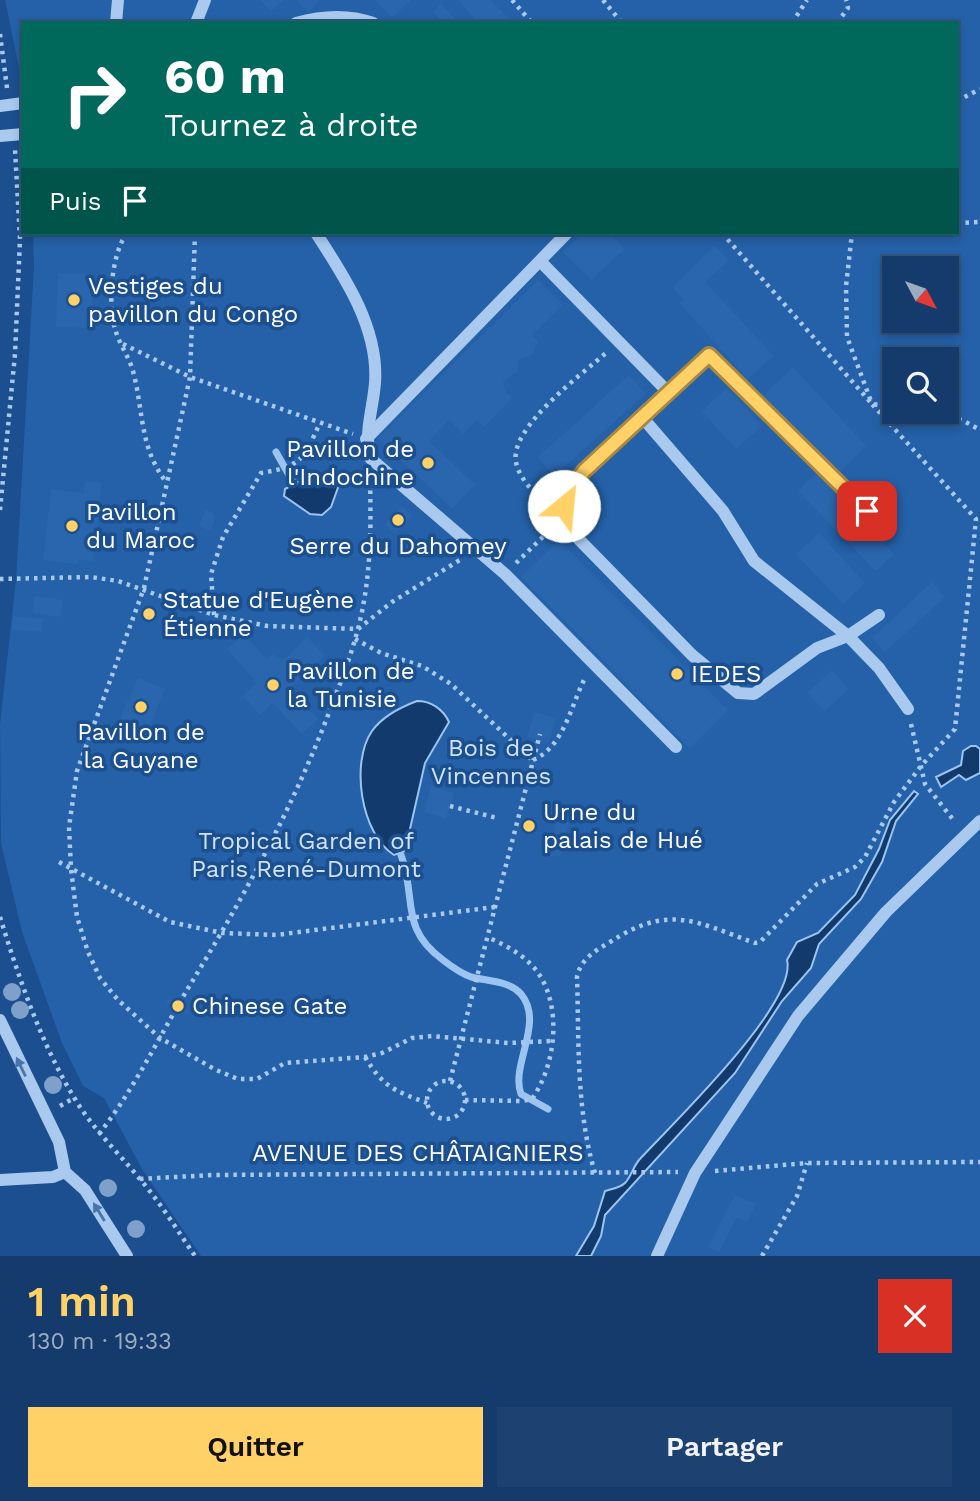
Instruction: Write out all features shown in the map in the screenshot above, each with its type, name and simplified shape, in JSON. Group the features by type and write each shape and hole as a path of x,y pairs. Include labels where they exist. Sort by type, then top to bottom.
{"street":[{"path":"116,21 118,0"},
{"path":"197,21 205,0"},
{"path":"310,21 337,17 361,21"},
{"path":"0,136 18,134"},
{"path":"317,235 343,274 361,312 372,349 375,381 366,439 370,458 505,574 676,747"},
{"path":"366,439 565,235"},
{"path":"541,262 668,392"},
{"path":"879,615 848,636 817,649 754,694 738,693 692,655 560,520 568,493 584,471 709,355 887,530"},
{"path":"642,417 723,511 754,561 848,636 879,668 908,709"},
{"path":"657,1256 695,1173 798,1016 886,912 980,821"},
{"path":"0,1020 60,1142 65,1172 85,1190 127,1256"},
{"path":"0,1180 52,1177 65,1172"}],"path":[{"path":"512,0 530,21"},
{"path":"603,0 620,21"},
{"path":"793,21 807,0"},
{"path":"838,21 848,8 846,0"},
{"path":"0,34 11,105"},
{"path":"959,100 980,89"},
{"path":"0,510 15,354 20,239 18,134"},
{"path":"959,223 980,222"},
{"path":"125,235 120,242 113,269 114,325 134,373 141,426 148,454 167,483"},
{"path":"195,235 190,377 145,588 77,771 69,827 77,917 100,978 118,1000 160,1038 238,1079 257,1079 285,1063 365,1057 382,1053 412,1038 432,1036 461,1040 551,1041"},
{"path":"595,1173 585,1140 582,1102 577,976 580,966 590,955 652,920 690,919 755,943 760,942 817,884 855,867 866,857 894,802 921,766 955,729 976,519 724,235"},
{"path":"852,235 846,286 847,337 872,404"},
{"path":"505,574 560,520 527,484 516,462 518,440 534,419 620,340"},
{"path":"122,344 190,377 366,439"},
{"path":"872,404 882,405"},
{"path":"959,419 980,430"},
{"path":"214,615 211,575 223,537 261,473 289,468 306,453 320,423"},
{"path":"99,1134 121,1107 222,933 272,841 317,745 358,629 370,535 370,458"},
{"path":"0,579 91,578 145,588 214,615 267,626 358,629 392,602 475,550"},
{"path":"355,639 381,653 422,666 451,684 532,760"},
{"path":"532,760 543,756 557,739 594,664"},
{"path":"908,709 925,784 965,834"},
{"path":"450,1081 540,734"},
{"path":"450,806 497,818"},
{"path":"59,862 170,922 222,933 276,935 495,907"},
{"path":"0,917 23,986 54,1060 74,1098 99,1134 140,1179 195,1256"},
{"path":"465,1100 522,1101 532,1098 544,1076 551,1041 550,1000 537,972 509,947 487,937"},
{"path":"365,1057 376,1075 391,1089 427,1103 433,1114 444,1119 461,1112 465,1100 461,1088 450,1081 433,1086 427,1103"},
{"name":"AVENUE DES CHÂTAIGNIERS","path":"140,1179 211,1175 651,1171 695,1173 807,1163 980,1162"},
{"path":"762,1256 797,1196 807,1163"}],"green space":[{"name":"Bois de Vincennes","path":"5,0 980,0 980,1256 201,1256 142,1169 104,1098 83,1086 62,1043 22,932 1,843 0,724 16,580 34,266 33,235 959,235 959,21 21,21 21,77"}],"shaded area":[{"path":"335,474 340,482 331,507 322,515 310,514 284,496 285,489 300,481"},
{"path":"417,701 436,707 449,722 425,763 405,851 394,855 383,845 367,815 362,797 362,761 365,745 376,726 392,713"},
{"path":"976,746 980,749 980,773 966,780 959,775 941,787 936,777 961,765 963,751"},
{"path":"914,791 918,794 896,821 882,862 861,899 819,944 811,968 782,1001 735,1073 605,1215 601,1236 591,1256 576,1256 594,1226 605,1191 625,1183 639,1160 729,1064 753,1034 773,1005 785,980 787,960 797,942 818,933 855,895 879,849 890,820"}],"building":[{"path":"260,0 284,0 271,11"},
{"path":"296,0 320,0 308,12"},
{"path":"375,0 411,0 392,18"},
{"path":"458,0 491,0 511,21 477,21"},
{"path":"441,4 457,21 441,21 433,12"},
{"path":"581,235 611,235 625,249 591,280 563,252"},
{"path":"714,246 729,260 705,282 774,356 748,379 679,303 683,299 672,287"},
{"name":"Vestiges du pavillon du Congo","path":"58,273 92,274 91,328 56,327"},
{"path":"538,280 563,305 532,335 538,341 533,354 519,360 517,372 503,381 505,391 512,398 484,427 477,420 463,434 449,420 429,441 475,485 452,509 378,438"},
{"path":"793,367 866,446 838,474 763,395"},
{"path":"629,375 646,394 554,476 538,457"},
{"path":"727,388 762,426 736,449 702,411"},
{"path":"816,473 894,554 876,571 798,491"},
{"name":"Pavillon du Maroc","path":"85,481 102,483 93,561 78,560 78,564 43,560 51,489 84,493"},
{"name":"Serre du Dahomey","path":"402,506 412,516 395,534 385,525"},
{"path":"205,510 213,513 215,517 211,531 199,526"},
{"path":"819,533 865,583 843,604 796,554"},
{"path":"559,540 728,710 690,748 521,577"},
{"path":"932,582 945,597 885,652 872,638"},
{"path":"35,596 63,600 61,617 32,613"},
{"path":"13,616 43,619 41,632 12,630"},
{"name":"Pavillon de la Tunisie","path":"244,634 267,659 272,654 283,660 307,637 325,656 290,688 318,719 302,734 273,703 260,715 243,696 257,683 227,649"},
{"path":"832,670 849,689 825,711 807,693"},
{"name":"Pavillon de la Guyane","path":"138,678 165,689 145,737 117,725"},
{"path":"534,712 556,718 549,743 527,737"},
{"path":"431,786 454,793 446,819 424,812"},
{"path":"559,807 571,812 562,855 548,857"},
{"name":"Chinese Gate","path":"169,999 190,1011 188,1015 166,1002"},
{"path":"735,1195 756,1204 747,1222 736,1218 719,1252 708,1247"}],"waterway":[{"path":"276,452 294,484"},
{"path":"401,855 415,924 429,948 463,974 505,984 521,994 530,1018 520,1070 521,1094 548,1109"}],"place":[{"name":"Vestiges du pavillon du Congo","path":"74,300"},
{"name":"Pavillon de l'Indochine","path":"428,463"},
{"name":"Serre du Dahomey","path":"398,520"},
{"name":"Pavillon du Maroc","path":"72,526"},
{"name":"Statue d'Eugène Étienne","path":"149,614"},
{"name":"IEDES","path":"677,674"},
{"name":"Pavillon de la Tunisie","path":"273,685"},
{"name":"Pavillon de la Guyane","path":"141,707"},
{"name":"Urne du palais de Hué","path":"529,826"},
{"name":"Chinese Gate","path":"178,1006"}],"route":[{"path":"564,506 568,493 584,471 709,355 867,511"}],"park label":[{"name":"Tropical Garden of Paris René-Dumont","path":"306,855"}]}
